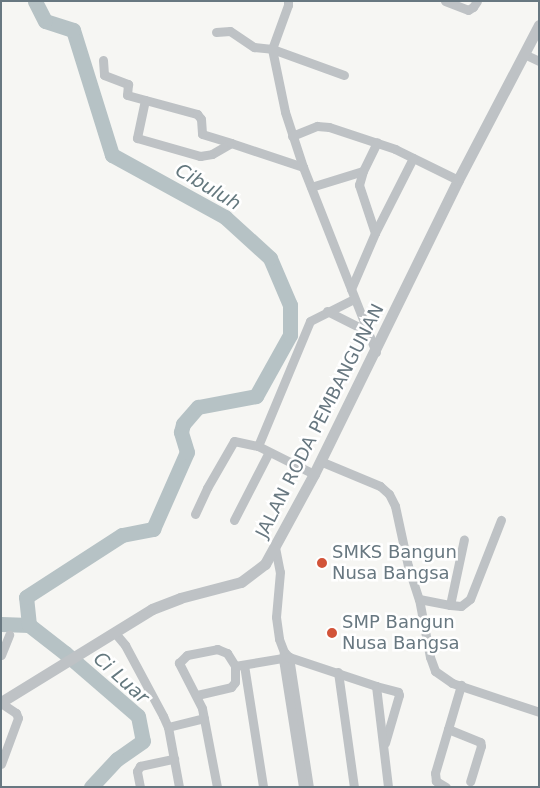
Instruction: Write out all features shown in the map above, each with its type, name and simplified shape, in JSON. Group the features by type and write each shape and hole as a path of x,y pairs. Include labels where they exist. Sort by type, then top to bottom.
{"street":[{"path":"288,1 272,49 285,112 303,167 376,352"},
{"path":"445,1 468,10 473,8 477,1"},
{"name":"JALAN RODA PEMBANGUNAN","path":"1,702 145,613 163,604 241,582 265,564 314,474 376,352 458,180 539,24"},
{"path":"216,32 230,31 254,47 272,49 344,75"},
{"path":"524,54 539,61"},
{"path":"103,60 104,75 127,82 127,94 197,114 201,119 202,134 303,167"},
{"path":"145,100 137,138 200,156 212,154 230,143"},
{"path":"292,136 322,126 377,142 458,180"},
{"path":"374,233 359,189 362,171 377,142"},
{"path":"351,289 374,233 413,158"},
{"path":"311,187 362,171"},
{"path":"258,446 310,321 354,299"},
{"path":"327,311 367,331"},
{"path":"196,514 207,488 233,442 258,446 314,474"},
{"path":"234,520 269,452"},
{"path":"320,461 380,486 389,494 395,506 408,566 419,599 430,657 435,671 442,677 461,685 539,712"},
{"path":"419,599 461,606 470,599 502,520"},
{"path":"450,605 464,539"},
{"path":"275,547 280,572 276,617 279,638 286,655 303,769 303,787"},
{"path":"115,633 125,645 168,727 179,787"},
{"path":"1,655 9,635"},
{"path":"217,787 204,718 197,695 179,667 182,658 221,650 227,653 239,666 263,787"},
{"path":"239,666 286,655 398,692 399,695 384,745"},
{"path":"197,695 231,688 235,682 239,666"},
{"path":"338,672 354,787"},
{"path":"446,787 436,781 435,773 461,685"},
{"path":"376,686 388,787"},
{"path":"1,702 16,713 18,718 1,764"},
{"path":"168,727 204,718"},
{"path":"448,729 480,742 481,746 470,781"},
{"path":"140,787 137,771 140,766 174,759"},
{"path":"303,769 310,787"}],"waterway":[{"name":"Cibuluh","path":"29,625 26,597 122,535 153,529 187,452 181,432 183,424 198,407 256,396 290,335 290,305 270,258 225,217 112,155 73,30 45,21 35,1"},
{"name":"Ci Luar","path":"1,624 29,625 65,653 138,716 143,741 117,759 91,787"}],"place":[{"name":"SMKS Bangun Nusa Bangsa","path":"322,563"},
{"name":"SMP Bangun Nusa Bangsa","path":"332,633"}]}
